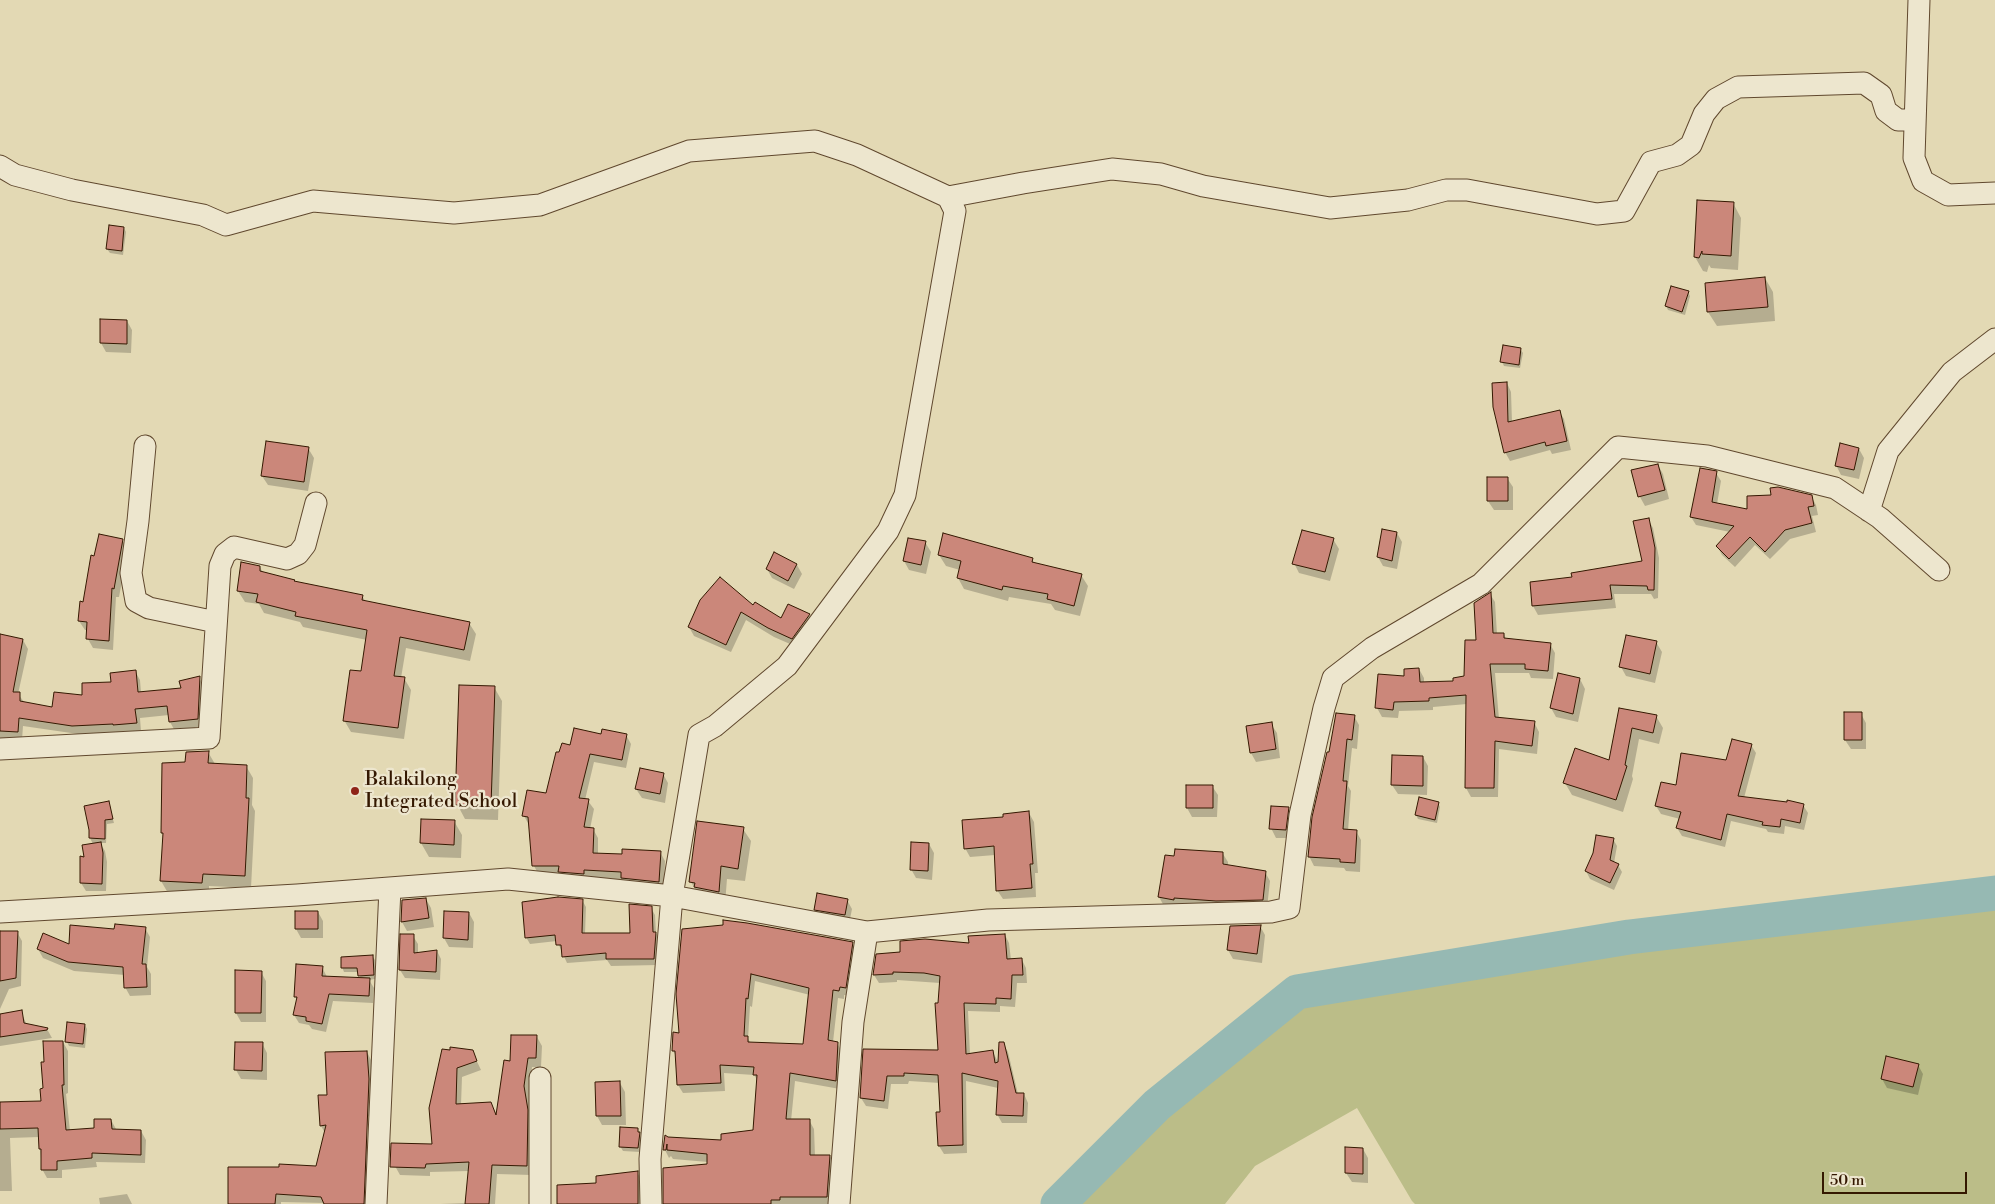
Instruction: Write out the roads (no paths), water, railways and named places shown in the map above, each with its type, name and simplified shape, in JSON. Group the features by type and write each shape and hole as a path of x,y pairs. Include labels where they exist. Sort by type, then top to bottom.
{"street":[{"path":"1919,0 1914,158 1923,182 1948,195 1995,194"},
{"path":"0,166 15,175 72,190 203,215 226,225 313,201 454,213 540,205 688,151 815,141 857,155 948,197 1112,169 1161,174 1204,186 1330,208 1408,200 1446,190 1467,190 1596,214 1624,211 1650,162 1677,155 1691,145 1704,114 1716,99 1738,87 1864,83 1880,95 1886,111 1898,120 1915,120"},
{"path":"651,1204 650,1159 672,896 699,735 715,726 787,666 888,531 905,495 955,211 948,197"},
{"path":"1869,511 1888,451 1952,372 1995,338"},
{"path":"145,446 131,573 136,601 149,608 216,622"},
{"path":"0,912 508,879 672,896 866,932 988,920 1270,912 1289,908 1300,815 1324,708 1333,678 1372,648 1481,584 1618,447 1707,456 1835,488 1869,511 1939,570"},
{"path":"0,748 209,738 220,566 225,554 234,548 287,559 298,554 305,545 316,502"},
{"path":"376,1204 390,888"},
{"path":"839,1204 852,1022 866,932"},
{"path":"540,1078 540,1204"}],"waterway":[{"path":"1058,1204 1157,1105 1297,992 1629,937 1995,893"}],"place":[{"name":"Balakilong Integrated School","path":"355,791"}]}
